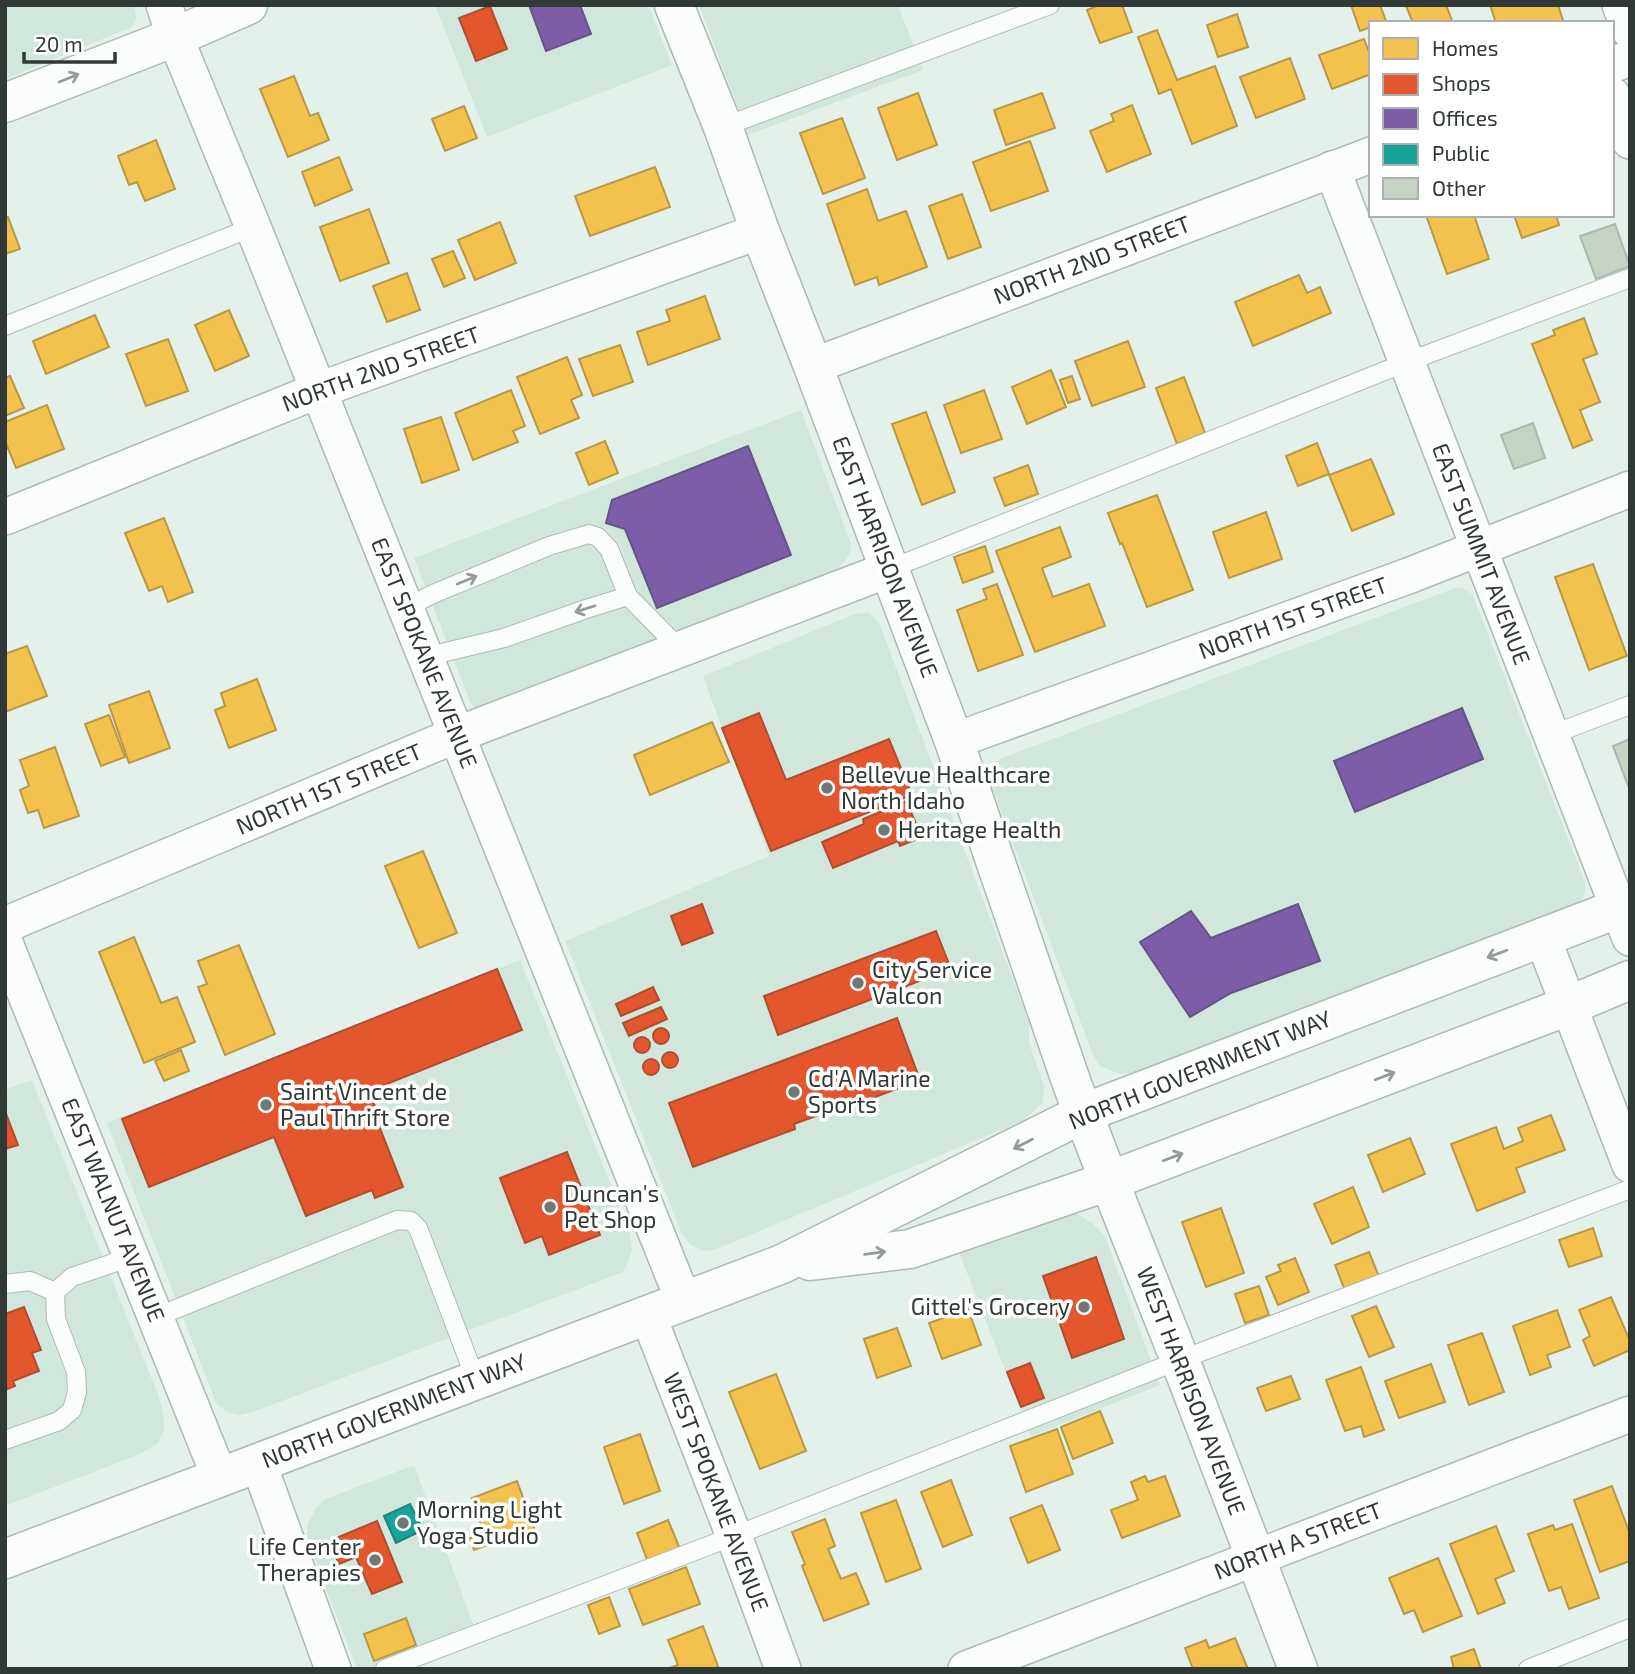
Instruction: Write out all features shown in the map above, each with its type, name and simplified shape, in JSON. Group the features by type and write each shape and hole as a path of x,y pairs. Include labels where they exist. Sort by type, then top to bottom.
{"main road":[{"path":"5,103 169,21 248,5"},
{"name":"EAST HARRISON AVENUE","path":"674,5 723,127 954,741 1084,1114"},
{"name":"NORTH GOVERNMENT WAY","path":"5,1559 782,1264 1084,1114 1542,936 1626,917"},
{"name":"NORTH GOVERNMENT WAY","path":"782,1264 910,1249 1109,1181 1568,1006 1630,979"},
{"name":"WEST HARRISON AVENUE","path":"1084,1114 1298,1669"}],"street":[{"path":"1620,5 1630,32"},
{"name":"EAST SPOKANE AVENUE","path":"169,21 684,1302"},
{"path":"1614,100 1630,141"},
{"name":"NORTH 2ND STREET","path":"813,366 1369,156"},
{"name":"EAST SUMMIT AVENUE","path":"1332,169 1551,735 1626,917"},
{"name":"NORTH 2ND STREET","path":"5,517 319,390 760,231"},
{"name":"NORTH 1ST STREET","path":"954,741 1395,580 1630,489"},
{"name":"NORTH 1ST STREET","path":"5,925 456,735 890,569"},
{"path":"1542,936 1630,1165"},
{"name":"EAST WALNUT AVENUE","path":"5,943 220,1478"},
{"name":"WEST SPOKANE AVENUE","path":"648,1315 783,1669"},
{"name":"NORTH A STREET","path":"966,1669 1630,1414"},
{"path":"258,1462 333,1669"}],"lane":[{"path":"723,127 1050,5"},
{"path":"5,326 253,227"},
{"path":"890,569 1407,362 1630,278"},
{"path":"405,608 550,546 589,534 598,537 609,549 628,596 680,649"},
{"path":"425,657 503,638 628,596"},
{"path":"1551,735 1630,705"},
{"path":"385,1669 734,1536 1180,1360 1630,1189"},
{"path":"156,1317 397,1220 411,1221 418,1228 476,1380"},
{"path":"55,1292 72,1277 131,1257"},
{"path":"5,1284 30,1281 55,1292"},
{"path":"5,1440 59,1421 72,1410 77,1392 76,1372 56,1319 55,1292"},
{"path":"1528,1669 1630,1628"}],"shaded area":[{"path":"5,5 134,5 136,21 130,28 5,79"},
{"path":"435,5 648,5 672,65 487,137"},
{"path":"699,5 898,5 923,70 748,135"},
{"path":"801,410 851,544 843,564 835,570 491,711 477,710 471,704 414,558"},
{"path":"1455,588 1463,588 1471,593 1475,601 1585,882 1582,899 1578,904 1136,1072 1120,1074 1100,1066 1093,1055 991,785 990,775 994,763"},
{"path":"868,613 880,625 1029,1022 1029,1043 1044,1086 1043,1102 1022,1121 717,1249 704,1251 691,1245 682,1234 565,941 769,856 703,676 855,614"},
{"path":"520,960 629,1229 632,1250 623,1272 253,1412 239,1415 217,1405 107,1123"},
{"path":"32,1080 159,1397 164,1430 158,1443 140,1454 5,1506 5,1090"},
{"path":"1062,1212 1076,1213 1092,1223 1105,1236 1160,1385 1031,1436 958,1250"},
{"path":"414,1465 479,1640 408,1669 357,1669 309,1545 308,1523 317,1507 326,1499"}],"building: Homes":[{"path":"1099,5 1122,5 1132,32 1100,43 1087,10"},
{"path":"1351,5 1380,5 1386,21 1369,21 1369,28 1360,31"},
{"path":"1446,5 1452,21 1412,21 1406,6"},
{"path":"1490,5 1558,5 1563,21 1495,21"},
{"path":"1237,14 1248,47 1218,57 1207,25"},
{"path":"1157,30 1177,80 1215,66 1237,126 1192,144 1171,89 1159,94 1138,37"},
{"path":"1364,39 1369,52 1369,75 1332,89 1319,55"},
{"path":"1290,58 1305,99 1256,118 1240,77"},
{"path":"294,76 310,116 318,113 329,140 288,157 260,89"},
{"path":"918,93 937,145 897,160 878,108"},
{"path":"1042,93 1055,128 1006,145 994,110"},
{"path":"1132,105 1151,154 1107,172 1090,131 1114,121 1111,114"},
{"path":"464,106 477,138 445,151 432,119"},
{"path":"842,118 865,178 823,194 800,133"},
{"path":"156,140 175,189 145,201 137,182 129,185 118,156"},
{"path":"1030,141 1048,191 991,211 973,162"},
{"path":"339,157 352,190 315,206 302,172"},
{"path":"655,167 670,207 590,236 575,196"},
{"path":"867,189 878,221 906,211 927,267 879,285 877,277 855,285 827,204"},
{"path":"962,194 981,247 948,259 929,206"},
{"path":"369,209 389,263 340,281 320,227"},
{"path":"8,217 20,249 5,254 5,218"},
{"path":"1427,217 1475,217 1489,259 1447,274"},
{"path":"1515,217 1557,217 1559,225 1522,238"},
{"path":"500,222 516,263 475,280 458,240"},
{"path":"453,251 465,278 444,287 432,259"},
{"path":"407,273 420,310 387,322 373,286"},
{"path":"1299,275 1307,293 1320,287 1331,313 1253,346 1235,302"},
{"path":"705,296 720,339 648,365 637,332 670,321 666,310"},
{"path":"229,310 249,356 215,371 195,325"},
{"path":"95,315 109,347 46,374 33,341"},
{"path":"1584,318 1597,354 1583,359 1600,402 1580,410 1592,440 1573,448 1532,344 1555,335 1553,330"},
{"path":"168,339 188,391 146,406 126,354"},
{"path":"1128,341 1145,387 1092,406 1075,361"},
{"path":"620,345 633,382 593,396 579,359"},
{"path":"567,357 582,395 571,400 579,418 540,434 517,377"},
{"path":"1051,370 1066,407 1027,424 1012,387"},
{"path":"10,376 24,408 5,416 5,378"},
{"path":"1072,376 1080,399 1068,403 1060,380"},
{"path":"1184,377 1205,433 1177,444 1156,388"},
{"path":"511,390 525,426 513,431 518,442 473,460 455,413"},
{"path":"984,390 1002,439 961,453 944,405"},
{"path":"47,405 64,449 16,468 5,441 5,422"},
{"path":"926,412 955,492 922,505 892,424"},
{"path":"441,417 459,470 422,483 404,429"},
{"path":"605,441 618,473 589,485 576,453"},
{"path":"1317,443 1329,474 1298,486 1286,456"},
{"path":"1371,459 1394,514 1352,531 1329,475"},
{"path":"1028,465 1038,494 1005,506 994,478"},
{"path":"1157,495 1193,590 1147,607 1108,513"},
{"path":"1266,512 1282,559 1229,578 1213,532"},
{"path":"164,518 193,592 168,602 162,586 149,591 125,533"},
{"path":"1060,527 1071,557 1042,568 1053,597 1089,584 1105,626 1035,652 996,551"},
{"path":"985,546 993,572 963,583 954,557"},
{"path":"1593,564 1627,656 1589,670 1555,577"},
{"path":"997,584 1023,655 978,671 957,610 987,599 983,589"},
{"path":"27,646 47,696 5,712 5,654"},
{"path":"257,679 276,730 229,748 215,710 225,706 221,693"},
{"path":"149,691 170,748 129,763 109,705"},
{"path":"109,715 125,757 101,766 85,724"},
{"path":"712,722 729,762 650,795 634,755"},
{"path":"55,747 79,816 44,828 38,810 28,813 20,790 29,786 20,760"},
{"path":"423,851 457,933 419,948 385,866"},
{"path":"134,937 161,1003 177,997 195,1042 144,1063 99,952"},
{"path":"239,945 275,1034 225,1055 198,987 207,984 198,961"},
{"path":"181,1050 189,1071 164,1081 155,1061"},
{"path":"1551,1115 1565,1150 1516,1168 1525,1192 1477,1211 1451,1144 1496,1127 1504,1149 1523,1141 1518,1128"},
{"path":"1410,1138 1425,1174 1383,1192 1368,1155"},
{"path":"1353,1187 1369,1227 1332,1244 1314,1204"},
{"path":"1221,1208 1244,1273 1206,1287 1182,1222"},
{"path":"1593,1228 1602,1256 1569,1267 1559,1240"},
{"path":"1369,1252 1380,1279 1346,1293 1335,1265"},
{"path":"1295,1258 1309,1292 1278,1305 1266,1277 1281,1271 1278,1265"},
{"path":"1259,1286 1269,1315 1245,1323 1235,1294"},
{"path":"1611,1297 1630,1341 1630,1350 1594,1366 1583,1340 1590,1336 1579,1310"},
{"path":"1376,1306 1394,1347 1369,1357 1352,1316"},
{"path":"968,1309 981,1345 942,1359 929,1323"},
{"path":"1557,1310 1570,1347 1547,1355 1551,1367 1530,1375 1513,1326"},
{"path":"897,1328 911,1366 877,1378 864,1339"},
{"path":"1482,1333 1504,1392 1469,1405 1448,1345"},
{"path":"1431,1364 1445,1402 1399,1418 1385,1381"},
{"path":"1361,1367 1384,1430 1364,1437 1361,1426 1345,1431 1326,1380"},
{"path":"776,1374 806,1451 760,1469 729,1392"},
{"path":"1291,1376 1300,1399 1266,1411 1257,1388"},
{"path":"1100,1411 1113,1443 1073,1459 1061,1427"},
{"path":"1057,1429 1073,1474 1026,1492 1010,1446"},
{"path":"640,1434 660,1491 624,1504 604,1447"},
{"path":"1145,1476 1148,1482 1165,1476 1180,1516 1122,1538 1111,1510 1138,1500 1131,1482"},
{"path":"951,1480 972,1535 943,1547 921,1492"},
{"path":"517,1481 534,1528 474,1550 470,1538 484,1533 472,1498"},
{"path":"1612,1486 1630,1534 1630,1561 1600,1572 1574,1500"},
{"path":"896,1500 921,1569 886,1582 861,1513"},
{"path":"1042,1505 1060,1550 1028,1563 1010,1518"},
{"path":"825,1519 835,1546 828,1549 841,1579 856,1573 869,1604 824,1621 792,1532"},
{"path":"668,1520 680,1549 648,1562 637,1533"},
{"path":"1572,1524 1599,1598 1569,1609 1561,1587 1549,1591 1528,1534 1553,1525 1555,1530"},
{"path":"1496,1526 1514,1571 1495,1579 1505,1603 1478,1614 1450,1544"},
{"path":"1438,1558 1462,1616 1423,1632 1414,1610 1404,1614 1389,1578"},
{"path":"686,1567 700,1604 643,1625 629,1589"},
{"path":"609,1597 620,1626 599,1634 588,1605"},
{"path":"406,1618 416,1645 374,1661 364,1634"},
{"path":"703,1626 719,1669 667,1669 678,1665 668,1640"},
{"path":"1235,1638 1248,1669 1193,1669 1185,1648 1206,1640 1209,1648"},
{"path":"1474,1649 1481,1669 1454,1669 1451,1657"}],"building: Shops":[{"path":"490,6 507,49 476,61 459,18"},
{"name":"Bellevue Healthcare North Idaho","path":"759,713 786,780 889,739 912,795 771,851 722,728"},
{"name":"Heritage Health","path":"906,801 922,837 900,846 898,841 833,868 822,842 864,824 863,819"},
{"path":"702,904 713,933 682,945 671,916"},
{"name":"City Service Valcon","path":"936,931 951,969 778,1035 764,996"},
{"name":"Saint Vincent de Paul Thrift Store","path":"497,969 522,1030 369,1091 381,1122 378,1123 403,1187 375,1198 372,1190 306,1216 274,1137 149,1187 122,1119"},
{"path":"653,987 659,1000 621,1016 616,1004"},
{"path":"661,1007 667,1019 629,1036 623,1023"},
{"name":"Cd'A Marine Sports","path":"897,1018 920,1080 836,1112 835,1109 794,1124 795,1129 693,1167 669,1103"},
{"path":"661,1028 667,1030 667,1042 661,1044 655,1042 653,1036 655,1030"},
{"path":"642,1037 648,1039 648,1051 642,1053 636,1051 634,1045 636,1039"},
{"path":"670,1052 676,1054 676,1066 670,1068 664,1066 662,1060 664,1054"},
{"path":"651,1059 657,1061 657,1073 651,1075 645,1073 643,1067 645,1061"},
{"path":"5,1111 18,1145 5,1149"},
{"name":"Duncan's Pet Shop","path":"567,1152 600,1235 549,1255 542,1236 525,1243 500,1178"},
{"name":"Gittel's Grocery","path":"1096,1257 1124,1339 1072,1358 1043,1276"},
{"path":"24,1307 41,1350 32,1353 39,1371 13,1381 15,1386 5,1390 5,1314"},
{"path":"1030,1363 1044,1398 1021,1407 1007,1372"},
{"name":"Life Center Therapies","path":"377,1521 402,1582 372,1594 356,1557 339,1564 329,1541"}],"building: Offices":[{"path":"529,5 580,5 591,34 546,51"},
{"path":"748,446 791,555 657,608 625,529 606,523 612,500"},
{"path":"1462,708 1483,759 1355,812 1334,761"},
{"path":"1298,904 1320,961 1231,993 1190,1017 1140,942 1191,911 1211,938"}],"building: Public":[{"name":"Morning Light Yoga Studio","path":"410,1504 423,1530 396,1543 384,1516"}],"building: Other":[{"path":"1615,224 1630,266 1596,279 1580,236"},
{"path":"1533,423 1545,458 1514,469 1501,435"},
{"path":"1630,739 1630,791 1613,746"}],"place":[{"name":"Bellevue Healthcare North Idaho","path":"827,788"},
{"name":"Heritage Health","path":"884,830"},
{"name":"City Service Valcon","path":"858,983"},
{"name":"Cd'A Marine Sports","path":"794,1092"},
{"name":"Saint Vincent de Paul Thrift Store","path":"266,1105"},
{"name":"Duncan's Pet Shop","path":"550,1207"},
{"name":"Gittel's Grocery","path":"1084,1307"},
{"name":"Morning Light Yoga Studio","path":"403,1523"},
{"name":"Life Center Therapies","path":"375,1560"}]}
